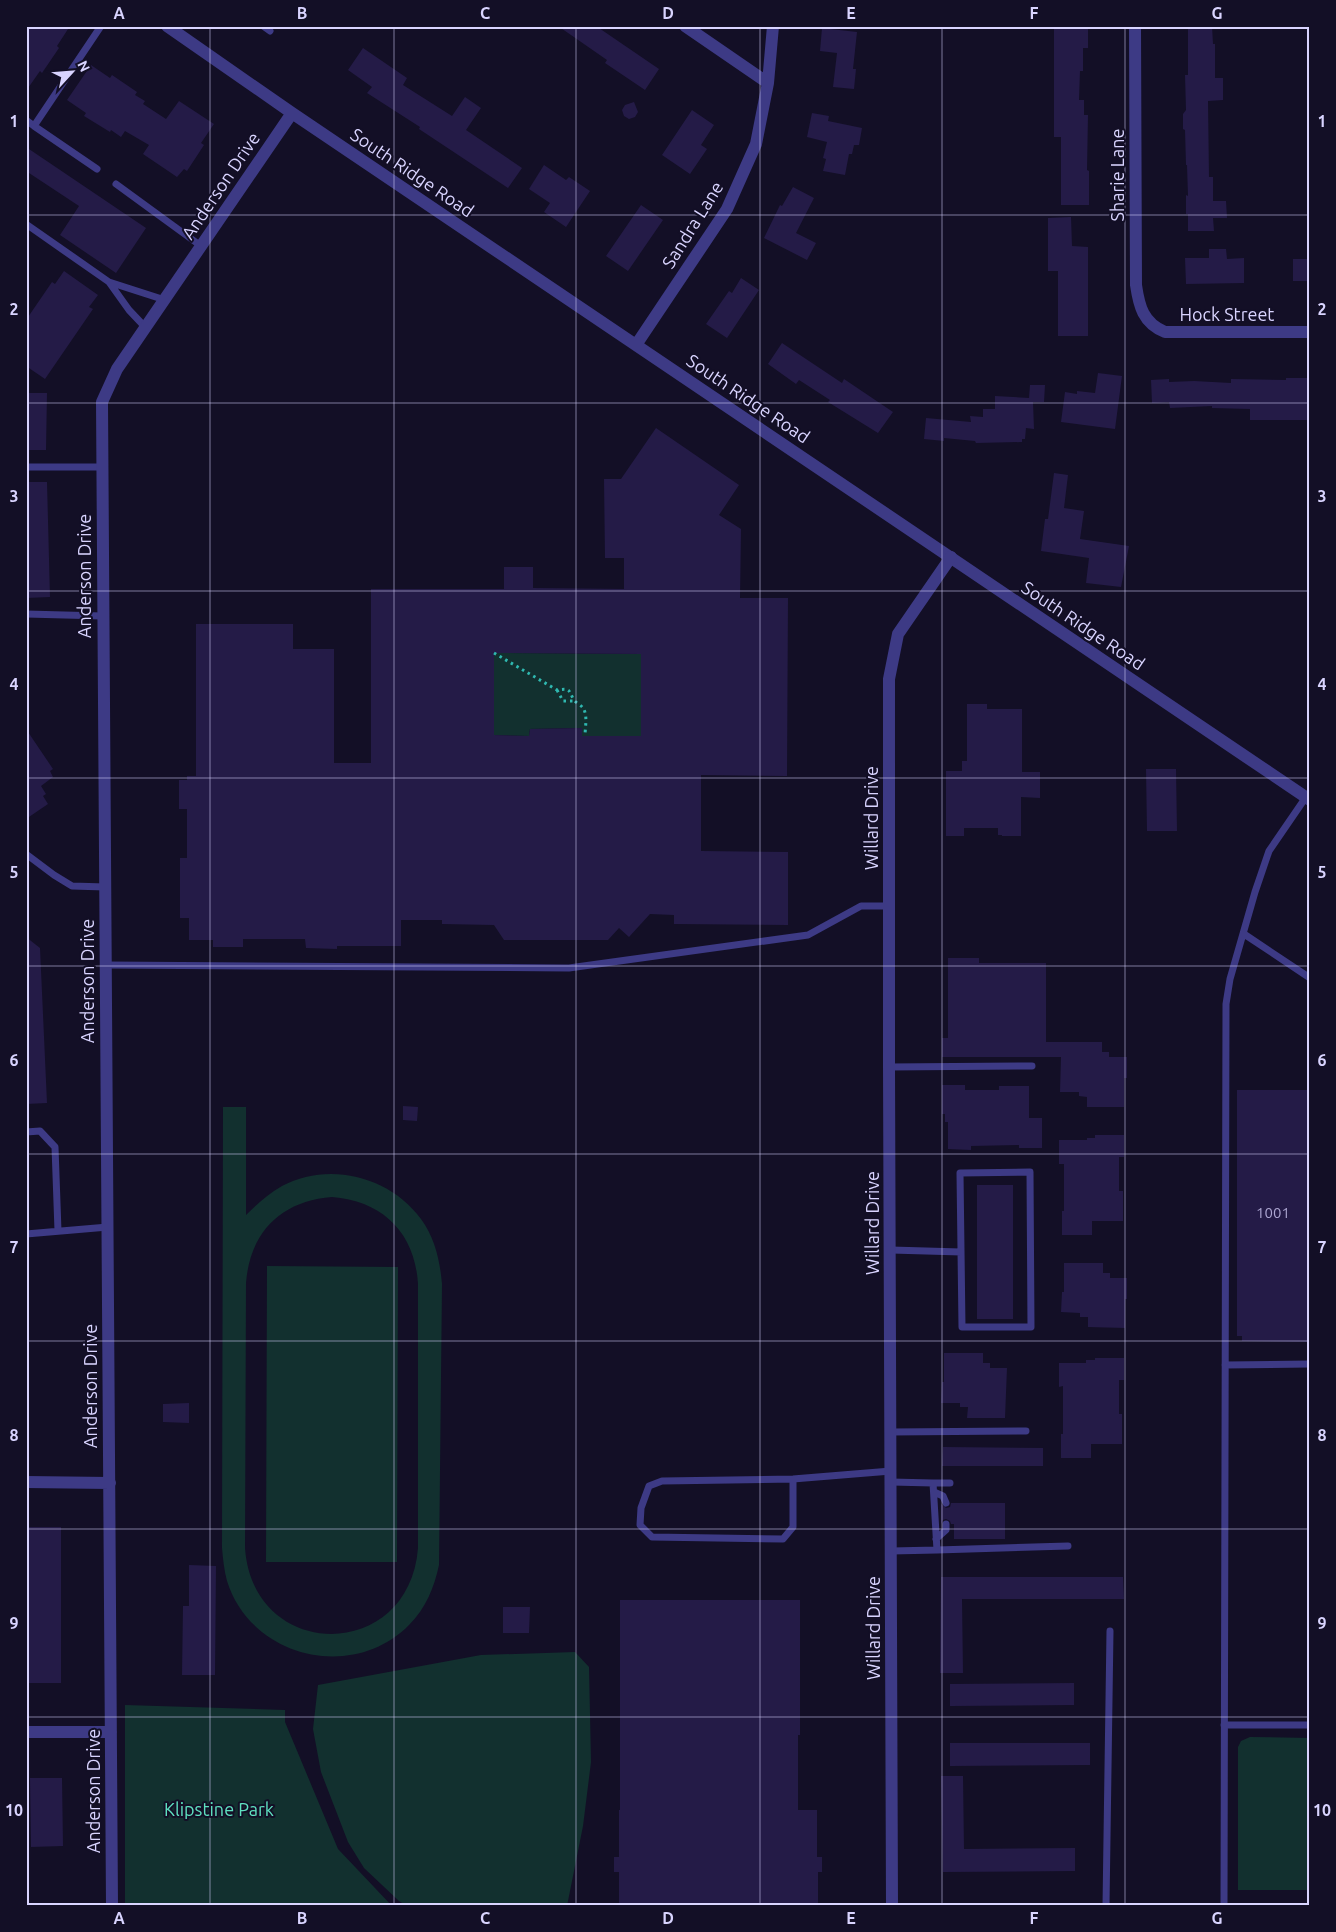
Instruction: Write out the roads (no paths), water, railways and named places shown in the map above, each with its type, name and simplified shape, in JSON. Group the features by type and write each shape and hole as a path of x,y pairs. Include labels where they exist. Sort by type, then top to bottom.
{"street":[{"name":"South Ridge Road","path":"167,26 292,113 1308,798"},
{"path":"685,26 768,83"},
{"name":"Sandra Lane","path":"636,344 727,208 756,144 768,83 773,26"},
{"name":"Sharie Lane","path":"1135,26 1136,285 1140,304 1148,321"},
{"name":"Anderson Drive","path":"112,1906 102,402 118,369 292,113"},
{"name":"Hock Street","path":"1148,321 1154,328 1165,332 1310,332"},
{"name":"Willard Drive","path":"892,1906 889,679 898,634 950,557"},
{"path":"26,1482 110,1482"},
{"path":"26,1732 111,1732"}],"lane":[{"path":"34,126 101,26"},
{"path":"263,26 270,31"},
{"path":"26,120 97,169"},
{"path":"116,184 201,246"},
{"path":"26,224 109,282 165,300"},
{"path":"109,282 129,310 146,328"},
{"path":"26,467 102,467"},
{"path":"26,614 103,616"},
{"path":"1224,1906 1226,1004 1230,979 1269,851 1308,798"},
{"path":"26,854 72,886 105,887"},
{"path":"106,965 569,968 808,936 861,906 890,906"},
{"path":"1244,934 1310,978"},
{"path":"889,1067 1032,1066"},
{"path":"26,1132 40,1131 55,1147 58,1231"},
{"path":"1030,1172 1031,1327 962,1327 961,1252 960,1173 1030,1172"},
{"path":"26,1234 108,1227"},
{"path":"890,1250 961,1252"},
{"path":"1226,1365 1310,1364"},
{"path":"891,1432 1026,1431"},
{"path":"793,1479 793,1527 783,1539 652,1537 640,1524 641,1508 649,1486 662,1481 891,1477 933,1484 950,1483"},
{"path":"933,1484 937,1550"},
{"path":"934,1492 943,1496 946,1503"},
{"path":"936,1539 946,1530 946,1524"},
{"path":"891,1551 1068,1546"},
{"path":"1106,1906 1110,1631"},
{"path":"1224,1725 1310,1725"}],"park label":[{"name":"Klipstine Park","path":"219,1810"}]}
